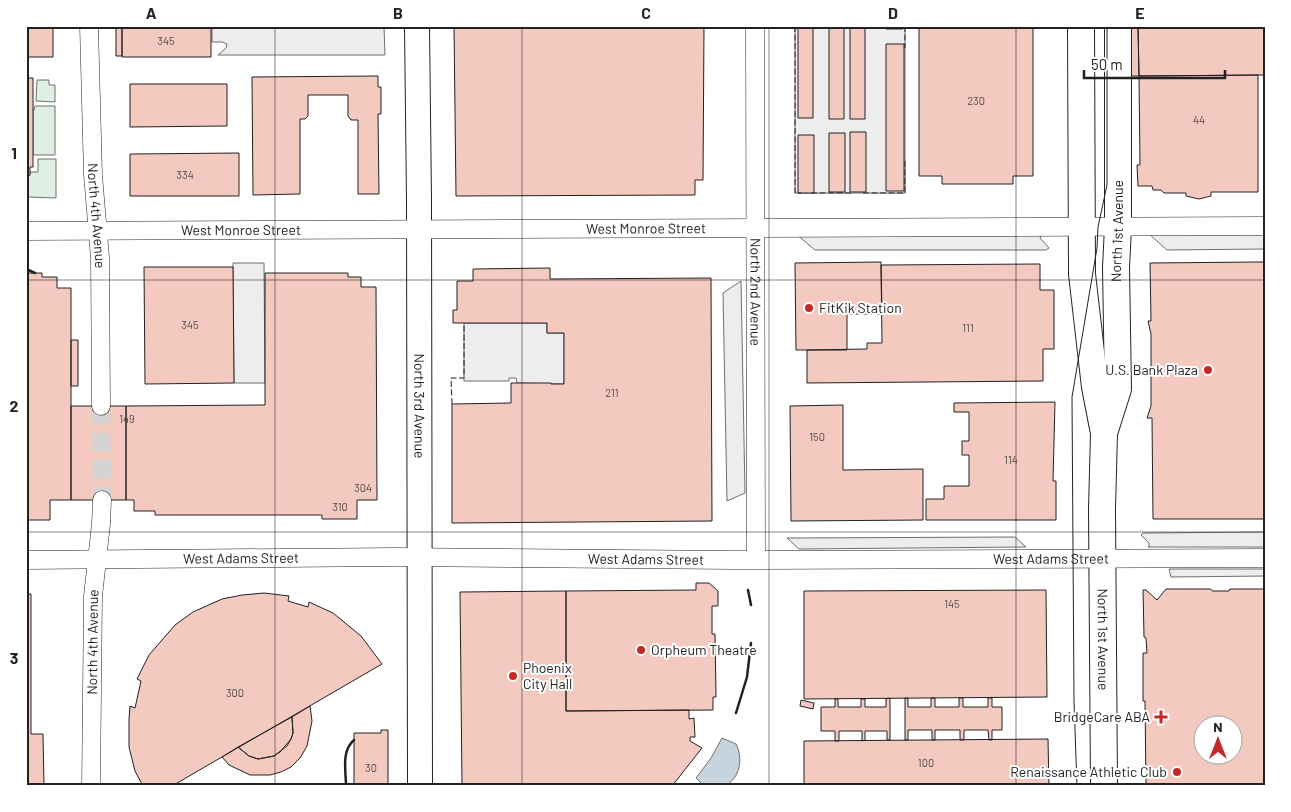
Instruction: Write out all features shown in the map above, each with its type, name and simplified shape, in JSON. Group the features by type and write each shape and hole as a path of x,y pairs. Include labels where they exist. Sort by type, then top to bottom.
{"main road":[{"name":"North 1st Avenue","path":"1082,26 1082,274 1095,387 1104,433 1102,508 1104,558 1104,786"},
{"name":"North 1st Avenue","path":"1104,433 1118,389 1116,268 1118,226 1118,26"}],"street":[{"name":"North 4th Avenue","path":"89,26 92,175 100,258 101,406"},
{"name":"North 3rd Avenue","path":"417,26 420,786"},
{"name":"North 2nd Avenue","path":"754,26 756,559"},
{"name":"West Monroe Street","path":"26,231 1265,226"},
{"name":"North 4th Avenue","path":"91,786 92,596 102,500"},
{"name":"West Adams Street","path":"26,560 419,557 756,559 1265,558"}],"green space":[{"path":"37,80 49,80 49,85 55,85 55,102 36,101"},
{"path":"35,106 55,106 55,155 33,155 33,110"},
{"path":"38,159 56,159 56,198 26,197 26,178 30,175 30,172 38,172"}],"shaded area":[{"path":"212,26 384,26 385,55 218,55 226,48 227,44 212,42"},
{"path":"795,26 905,26 905,193 795,193"},
{"path":"796,234 1041,235 1040,238 1049,248 1046,250 815,250"},
{"path":"1149,234 1265,234 1265,249 1167,250"},
{"path":"233,263 264,263 265,383 234,383"},
{"path":"741,281 745,493 727,501 723,293"},
{"path":"464,323 547,323 547,333 564,333 564,384 517,383 516,378 509,378 509,381 464,381"},
{"path":"1265,532 1265,547 1149,547 1149,543 1141,535 1143,533"},
{"path":"1015,537 1026,547 799,549 787,538"},
{"path":"1169,569 1265,569 1265,576 1171,577"},
{"path":"722,738 736,744 740,761 737,773 730,783 724,786 704,786 696,778 711,758"}],"building":[{"path":"26,26 53,26 53,57 26,57"},
{"path":"116,26 122,26 122,56 116,56"},
{"path":"122,26 211,26 211,57 122,57"},
{"path":"454,26 704,26 703,180 695,180 695,195 456,196"},
{"path":"798,26 813,26 813,118 798,118"},
{"path":"829,26 844,26 844,119 829,119"},
{"path":"850,26 865,26 865,119 850,119"},
{"path":"886,26 903,26 903,29 886,29"},
{"path":"919,26 1033,26 1033,176 1013,176 1013,184 942,184 942,176 919,176"},
{"path":"1130,26 1138,26 1139,76 1131,76"},
{"path":"1138,26 1265,26 1265,75 1139,76"},
{"path":"886,44 904,44 904,191 886,191"},
{"path":"1258,75 1258,192 1211,192 1211,196 1199,199 1186,196 1186,193 1164,193 1161,190 1153,190 1152,186 1138,186 1137,165 1140,165 1139,76"},
{"path":"378,76 378,87 381,87 381,114 378,114 379,194 358,194 358,120 351,120 348,116 348,95 308,95 308,116 305,119 300,119 300,194 253,195 252,77"},
{"path":"26,78 33,78 33,167 30,167 30,175 26,178"},
{"path":"130,84 227,84 227,126 130,127"},
{"path":"850,132 866,132 866,192 850,192"},
{"path":"829,133 845,133 845,192 829,192"},
{"path":"798,135 814,135 814,193 798,193"},
{"path":"239,153 239,196 130,196 130,154"},
{"path":"881,262 882,314 847,314 847,350 796,350 795,263"},
{"name":"U.S. Bank Plaza","path":"1265,262 1265,519 1153,519 1152,418 1147,418 1151,406 1151,334 1148,321 1151,321 1150,263"},
{"path":"1040,264 1040,290 1054,290 1054,349 1043,349 1043,381 807,383 807,350 867,349 867,343 882,343 881,265"},
{"path":"144,267 233,267 234,383 145,384"},
{"path":"550,268 550,279 711,278 712,521 452,523 452,404 511,403 511,383 564,384 564,333 547,333 547,323 453,323 453,310 457,310 457,281 473,281 473,269"},
{"path":"26,273 42,273 42,277 57,277 57,288 71,288 71,500 50,500 50,520 26,520"},
{"path":"265,273 348,273 348,277 361,277 361,287 376,287 377,500 357,500 357,519 322,519 322,515 155,515 155,511 134,511 134,500 126,500 126,406 265,405"},
{"path":"71,340 78,340 78,386 71,386"},
{"path":"1055,402 1053,481 1056,481 1056,520 926,520 926,499 944,499 944,486 969,486 969,455 962,455 962,441 969,441 969,412 954,412 954,403"},
{"path":"843,405 843,470 923,469 923,520 791,521 790,406"},
{"path":"71,406 126,406 126,500 71,500"},
{"name":"Orpheum Theatre","path":"696,583 709,583 718,591 718,606 712,606 712,634 715,634 716,697 713,697 713,710 566,711 566,591 696,590"},
{"path":"1166,589 1229,591 1230,589 1265,589 1265,786 1146,786 1143,653 1147,653 1146,638 1144,637 1143,590 1146,590 1157,600"},
{"path":"1046,590 1047,697 804,699 804,591"},
{"name":"Phoenix City Hall","path":"566,591 566,711 689,710 689,719 694,718 695,737 690,737 690,741 702,748 672,786 462,786 460,592"},
{"path":"264,593 289,596 288,601 308,607 309,602 333,613 361,636 382,664 172,786 143,786 135,771 129,747 129,719 130,706 135,708 141,681 137,679 149,655 175,625 193,612 222,599"},
{"path":"26,594 31,594 31,734 43,734 44,786 26,786"},
{"path":"890,698 890,740 887,740 887,731 865,731 865,740 862,741 862,731 839,731 839,741 835,741 835,731 821,731 821,707 835,707 835,699 838,699 838,707 861,707 861,699 865,699 865,707 886,707 886,699"},
{"path":"905,698 908,698 908,707 931,707 931,698 935,698 935,707 959,707 959,698 963,698 963,707 988,707 988,698 992,698 992,707 1002,707 1002,730 992,730 992,740 989,740 988,730 964,730 964,740 960,740 960,730 935,730 935,740 932,740 932,730 908,730 908,740 905,740"},
{"path":"801,700 814,703 813,709 800,706"},
{"path":"310,706 312,721 307,746 300,758 291,767 270,775 250,775 229,765 222,757 238,747 249,756 258,759 274,756 291,739 293,733 292,717"},
{"path":"292,717 293,733 291,739 287,746 274,756 258,759 249,756 238,747"},
{"path":"381,730 388,730 388,786 354,786 354,733 381,733"},
{"path":"1048,739 1049,786 804,786 804,741"}],"tunnel":[{"path":"101,406 102,500"}],"tram line":[{"path":"1077,786 1074,701 1072,397 1097,248 1098,227 1107,185 1107,26"}],"fence":[{"path":"795,26 795,193 801,193"},
{"path":"905,26 905,48"},
{"path":"863,193 905,193 905,160"},
{"path":"811,193 853,193"},
{"path":"452,404 451,378 464,378 464,323"}],"wall":[{"path":"26,269 35,273"},
{"path":"748,590 751,605"},
{"path":"736,713 747,677 751,643"},
{"path":"346,786 346,755 354,740"}],"place":[{"name":"FitKik Station","path":"809,308"},
{"name":"U.S. Bank Plaza","path":"1208,370"},
{"name":"Orpheum Theatre","path":"641,650"},
{"name":"Phoenix City Hall","path":"513,676"},
{"name":"BridgeCare ABA","path":"1161,717"},
{"name":"Renaissance Athletic Club","path":"1177,772"}]}
